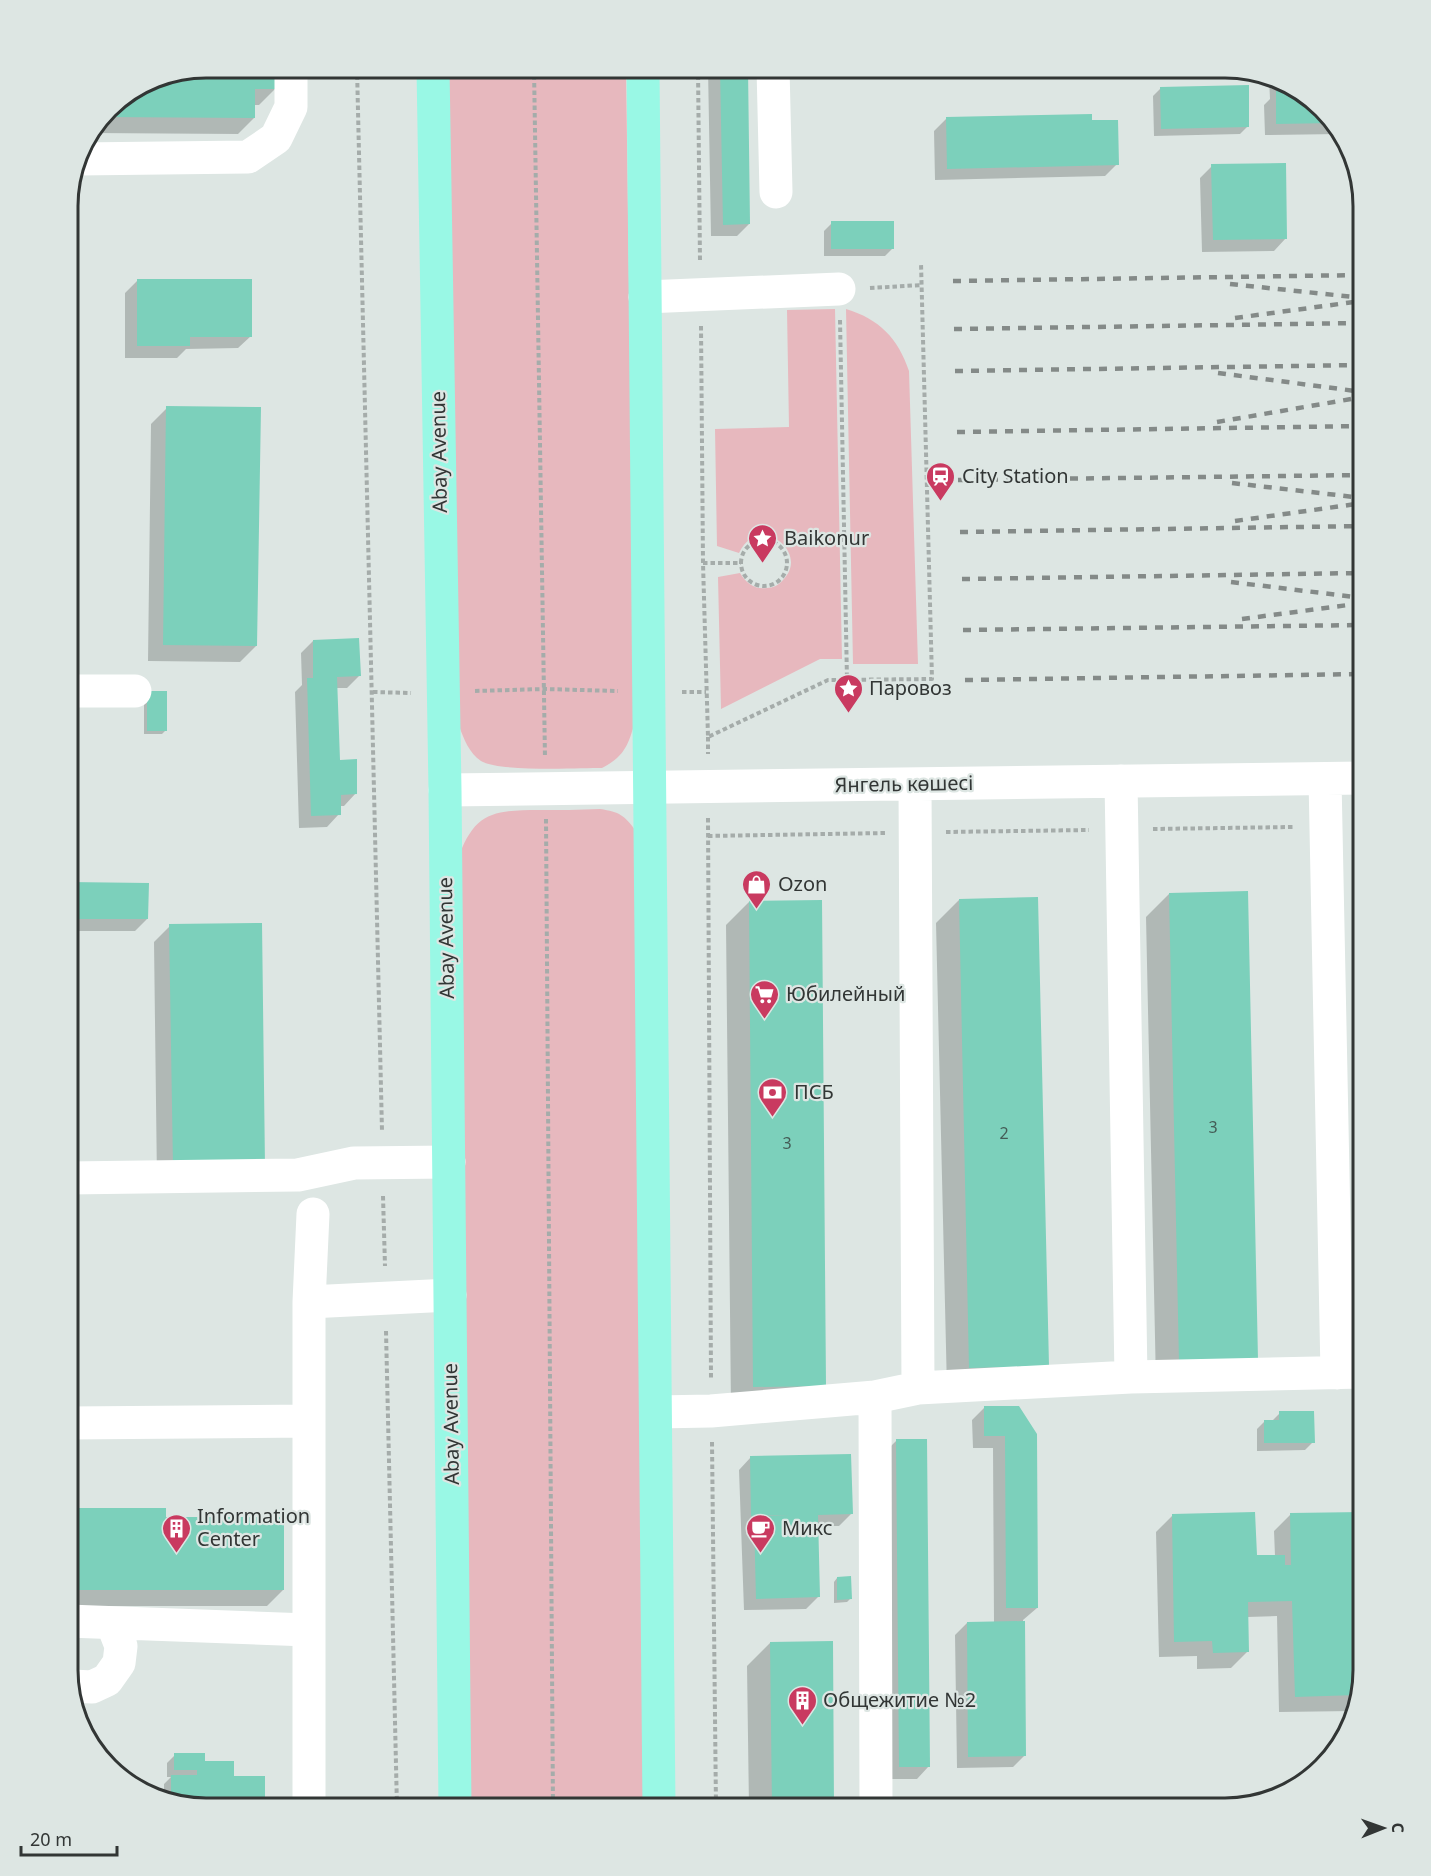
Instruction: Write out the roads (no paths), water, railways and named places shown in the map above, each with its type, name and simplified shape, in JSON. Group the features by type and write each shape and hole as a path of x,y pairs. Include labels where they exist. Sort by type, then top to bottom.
{"main road":[{"name":"Abay Avenue","path":"433,78 445,790 455,1798"},
{"path":"643,78 659,1798"}],"street":[{"path":"87,159 248,157 276,138 291,107 291,78"},
{"path":"773,78 776,192"},
{"path":"645,297 839,290"},
{"path":"78,691 135,691"},
{"name":"Янгель көшесі","path":"445,790 1353,778"},
{"path":"656,1412 711,1411 874,1397 918,1388 1131,1377 1350,1373 1325,779"},
{"path":"1121,782 1131,1377"},
{"path":"915,784 918,1388"},
{"path":"78,1178 298,1175 354,1163 449,1162"},
{"path":"309,1798 309,1302 312,1214"},
{"path":"309,1302 450,1295"},
{"path":"874,1397 876,1798"},
{"path":"78,1423 309,1421"},
{"path":"78,1621 309,1630"},
{"path":"79,1686 92,1687 107,1680 119,1663 121,1646 112,1623"}],"railway":[{"path":"953,281 1353,275"},
{"path":"1230,284 1353,297"},
{"path":"1235,318 1353,302"},
{"path":"954,329 1353,323"},
{"path":"955,371 1353,365"},
{"path":"1218,373 1353,391"},
{"path":"1217,422 1353,399"},
{"path":"957,432 1353,426"},
{"path":"958,480 1353,475"},
{"path":"1232,483 1353,497"},
{"path":"1235,521 1353,504"},
{"path":"960,532 1353,526"},
{"path":"962,579 1353,573"},
{"path":"1231,582 1353,597"},
{"path":"1242,619 1353,604"},
{"path":"963,630 1353,625"},
{"path":"965,680 1353,674"}],"place":[{"name":"City Station","path":"941,502"},
{"name":"Baikonur","path":"763,564"},
{"name":"Паровоз","path":"848,714"},
{"name":"Ozon","path":"757,910"},
{"name":"Юбилейный","path":"765,1020"},
{"name":"ПСБ","path":"773,1118"},
{"name":"Information Center","path":"176,1554"},
{"name":"Микс","path":"761,1554"},
{"name":"Общежитие №2","path":"802,1726"}]}
